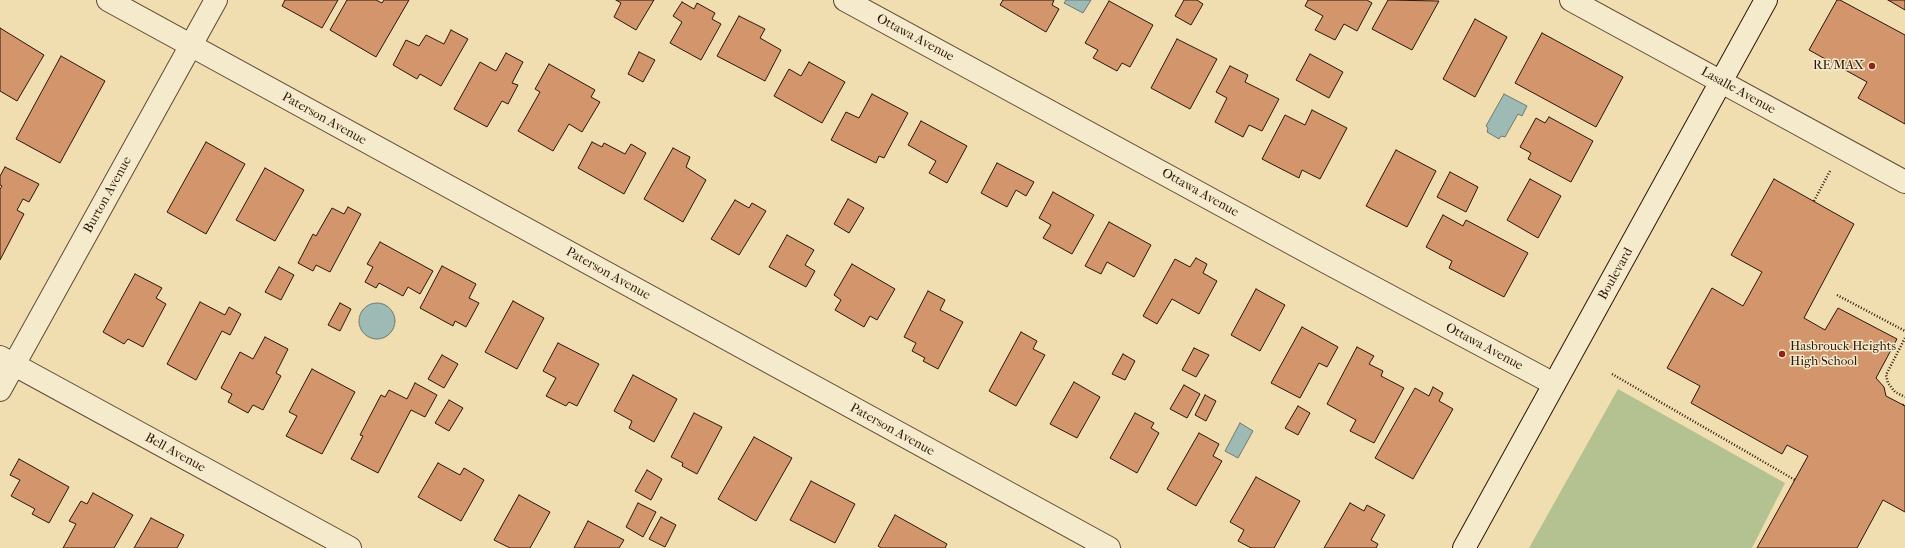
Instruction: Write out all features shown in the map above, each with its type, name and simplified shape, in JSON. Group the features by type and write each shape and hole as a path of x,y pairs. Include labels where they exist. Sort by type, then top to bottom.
{"street":[{"name":"Paterson Avenue","path":"108,0 1109,548"},
{"name":"Burton Avenue","path":"0,390 7,361 191,46 216,0"},
{"name":"Ottawa Avenue","path":"845,0 1326,262 1554,384"},
{"name":"Lasalle Avenue","path":"1571,0 1905,182"},
{"name":"Boulevard","path":"1464,548 1766,0"},
{"name":"Bell Avenue","path":"7,361 350,548"}],"path":[{"path":"1814,201 1843,148"},
{"path":"1837,295 1905,331"},
{"path":"1905,338 1886,375 1888,383 1895,392 1905,397"},
{"path":"1612,374 1795,480"}],"green space":[{"path":"1618,389 1785,483 1752,548 1529,548"}],"water":[{"path":"1066,0 1091,0 1083,13 1064,3"},
{"path":"1504,94 1527,106 1522,116 1518,114 1505,137 1501,136 1499,139 1487,132 1488,128 1486,126"},
{"path":"381,303 390,308 394,314 394,328 390,334 381,339 373,339 364,334 360,328 359,317 364,308 370,304"},
{"path":"1240,423 1253,431 1238,458 1225,451"}],"building":[{"path":"285,0 338,0 322,28 282,6"},
{"path":"347,0 376,0 382,3 384,0 409,0 376,57 330,30"},
{"path":"616,0 654,0 636,30 614,17 621,3"},
{"path":"1003,0 1054,0 1052,5 1059,9 1046,32 1000,5"},
{"path":"1184,0 1197,0 1203,4 1191,25 1175,16"},
{"path":"1308,0 1367,0 1372,3 1357,31 1344,24 1335,40 1315,30 1323,16 1305,6"},
{"path":"1388,0 1439,1 1412,50 1372,29"},
{"name":"RE/MAX","path":"1837,0 1840,0 1905,35 1905,124 1858,98 1867,82 1809,50"},
{"path":"1888,0 1905,0 1905,10"},
{"path":"1109,1 1153,25 1130,67 1122,63 1117,71 1093,58 1098,50 1085,43"},
{"path":"682,2 694,9 697,3 715,13 712,19 721,24 701,60 670,43 682,22 673,16"},
{"path":"739,16 765,29 760,38 781,50 765,81 717,56"},
{"path":"1475,19 1507,37 1475,97 1443,79"},
{"path":"0,28 44,55 17,101 0,91"},
{"path":"451,30 468,39 441,86 420,74 417,79 393,65 406,40 419,46 426,35 444,44"},
{"path":"1542,33 1623,77 1596,127 1515,83"},
{"path":"1177,39 1217,59 1190,109 1151,88"},
{"path":"639,52 655,60 643,82 628,74"},
{"path":"506,53 523,62 512,83 518,85 508,104 502,101 487,127 454,109 480,62 496,71"},
{"path":"1310,54 1343,72 1329,98 1296,80"},
{"path":"61,56 105,81 60,163 16,139"},
{"path":"809,62 845,82 822,123 774,96 789,69 801,76"},
{"path":"549,64 595,90 591,97 600,102 582,132 569,124 553,151 518,131 540,92 535,89"},
{"path":"1230,66 1248,75 1245,82 1279,99 1262,131 1249,125 1243,137 1215,122 1227,98 1216,92"},
{"path":"872,94 908,113 884,158 879,156 876,163 831,140 846,112 859,118"},
{"path":"1312,110 1347,128 1320,179 1302,170 1299,178 1262,159 1285,115 1305,125"},
{"path":"1549,117 1593,141 1571,182 1528,159 1531,153 1520,147 1536,118 1545,123"},
{"path":"921,121 967,146 947,183 929,173 936,161 908,145"},
{"path":"206,142 245,164 206,234 167,212"},
{"path":"592,142 602,147 604,143 625,154 631,144 646,153 624,194 578,168"},
{"path":"673,148 690,157 686,167 706,180 683,222 644,199"},
{"path":"1396,150 1436,171 1407,227 1366,206"},
{"path":"997,163 1034,182 1026,196 1016,190 1007,207 981,193"},
{"path":"5,167 39,184 29,202 23,199 17,210 24,214 0,260 0,189 2,186 0,185 0,176"},
{"path":"265,168 304,190 275,241 236,220"},
{"path":"1450,172 1478,187 1466,212 1437,197"},
{"path":"1530,179 1561,196 1538,238 1507,220"},
{"name":"Hasbrouck Heights High School","path":"1774,179 1854,224 1804,318 1825,330 1838,308 1897,339 1876,378 1884,387 1886,396 1905,406 1905,512 1883,500 1857,548 1757,548 1808,456 1787,445 1782,454 1691,403 1700,386 1667,368 1712,288 1743,306 1762,272 1731,255"},
{"path":"1053,192 1094,215 1072,254 1043,238 1051,225 1039,218"},
{"path":"848,199 864,208 849,233 834,224"},
{"path":"735,200 749,208 752,203 766,211 739,255 711,239"},
{"path":"348,207 361,214 330,272 316,265 313,271 298,263 313,234 316,236 332,208 344,214"},
{"path":"1443,215 1463,226 1466,220 1528,253 1504,297 1449,268 1452,261 1426,247"},
{"path":"1109,222 1151,245 1134,277 1107,262 1101,274 1085,266"},
{"path":"787,235 814,250 805,265 815,271 806,287 769,267"},
{"path":"380,242 433,271 420,294 408,287 403,296 379,283 376,288 365,282 373,267 367,264"},
{"path":"1196,258 1207,264 1203,273 1217,281 1199,314 1172,299 1157,324 1143,316 1175,259 1190,267"},
{"path":"852,264 895,289 877,320 870,316 864,327 835,310 841,300 834,295"},
{"path":"442,266 476,284 469,298 479,303 466,327 455,321 453,326 420,308"},
{"path":"279,267 294,275 281,300 265,292"},
{"path":"135,274 162,288 156,298 166,304 143,347 128,339 124,344 103,332"},
{"path":"1256,289 1285,305 1260,351 1231,335"},
{"path":"928,291 945,300 940,310 963,322 938,369 923,361 925,358 912,351 916,343 904,337"},
{"path":"513,301 544,318 517,369 485,352"},
{"path":"200,302 225,315 229,307 241,314 230,335 222,331 196,380 167,364"},
{"path":"340,303 351,309 340,331 328,325"},
{"path":"1302,327 1338,347 1327,367 1319,363 1300,398 1271,383"},
{"path":"1021,332 1037,341 1033,349 1045,355 1016,406 989,391"},
{"path":"265,337 288,349 276,373 281,376 263,410 253,405 248,413 228,402 232,394 221,388 240,352 253,359"},
{"path":"558,343 599,364 577,406 569,402 566,406 546,396 556,378 543,371"},
{"path":"1357,347 1374,356 1369,364 1383,371 1381,376 1404,388 1374,443 1350,431 1356,420 1327,404"},
{"path":"1194,348 1209,355 1196,377 1182,370"},
{"path":"1123,354 1135,361 1125,380 1112,374"},
{"path":"442,355 458,364 444,388 428,379"},
{"path":"312,369 355,392 322,454 286,436 297,416 289,412"},
{"path":"633,375 677,399 654,442 629,428 632,421 614,411"},
{"path":"1074,382 1100,397 1077,438 1050,424"},
{"path":"415,383 437,395 425,417 411,410 378,473 351,459 363,436 360,435 381,395 385,397 389,390 407,399"},
{"path":"1184,385 1200,394 1187,418 1170,409"},
{"path":"1433,387 1443,393 1439,401 1453,409 1413,479 1375,458 1415,388 1429,396"},
{"path":"1205,395 1216,401 1206,421 1195,415"},
{"path":"449,400 463,408 449,431 435,423"},
{"path":"1298,406 1310,413 1298,435 1285,428"},
{"path":"694,413 722,427 697,474 682,466 683,463 671,457"},
{"path":"1135,413 1154,423 1151,428 1159,433 1137,473 1110,458"},
{"path":"1199,433 1219,444 1213,456 1222,461 1196,506 1167,489"},
{"path":"754,437 792,458 756,521 718,499"},
{"path":"19,459 69,487 49,523 32,514 35,509 11,496 20,480 10,475"},
{"path":"438,463 460,475 464,468 484,480 461,521 418,497"},
{"path":"647,470 662,479 651,500 635,491"},
{"path":"1256,477 1300,501 1274,548 1251,548 1238,541 1244,530 1230,522"},
{"path":"811,481 855,504 835,543 790,520"},
{"path":"93,493 133,515 114,548 63,548 76,524 69,521 81,501 87,504"},
{"path":"519,495 550,512 530,548 510,548 494,540"},
{"path":"638,503 656,512 643,537 626,527"},
{"path":"1350,503 1364,511 1367,505 1385,515 1371,540 1378,544 1376,548 1324,548"},
{"path":"895,515 947,544 945,548 881,548 878,546"},
{"path":"661,517 676,525 665,547 649,539"},
{"path":"151,518 184,535 177,548 134,548"},
{"path":"588,521 624,540 619,548 574,548"}],"place":[{"name":"RE/MAX","path":"1872,66"},
{"name":"Hasbrouck Heights High School","path":"1782,354"}]}
